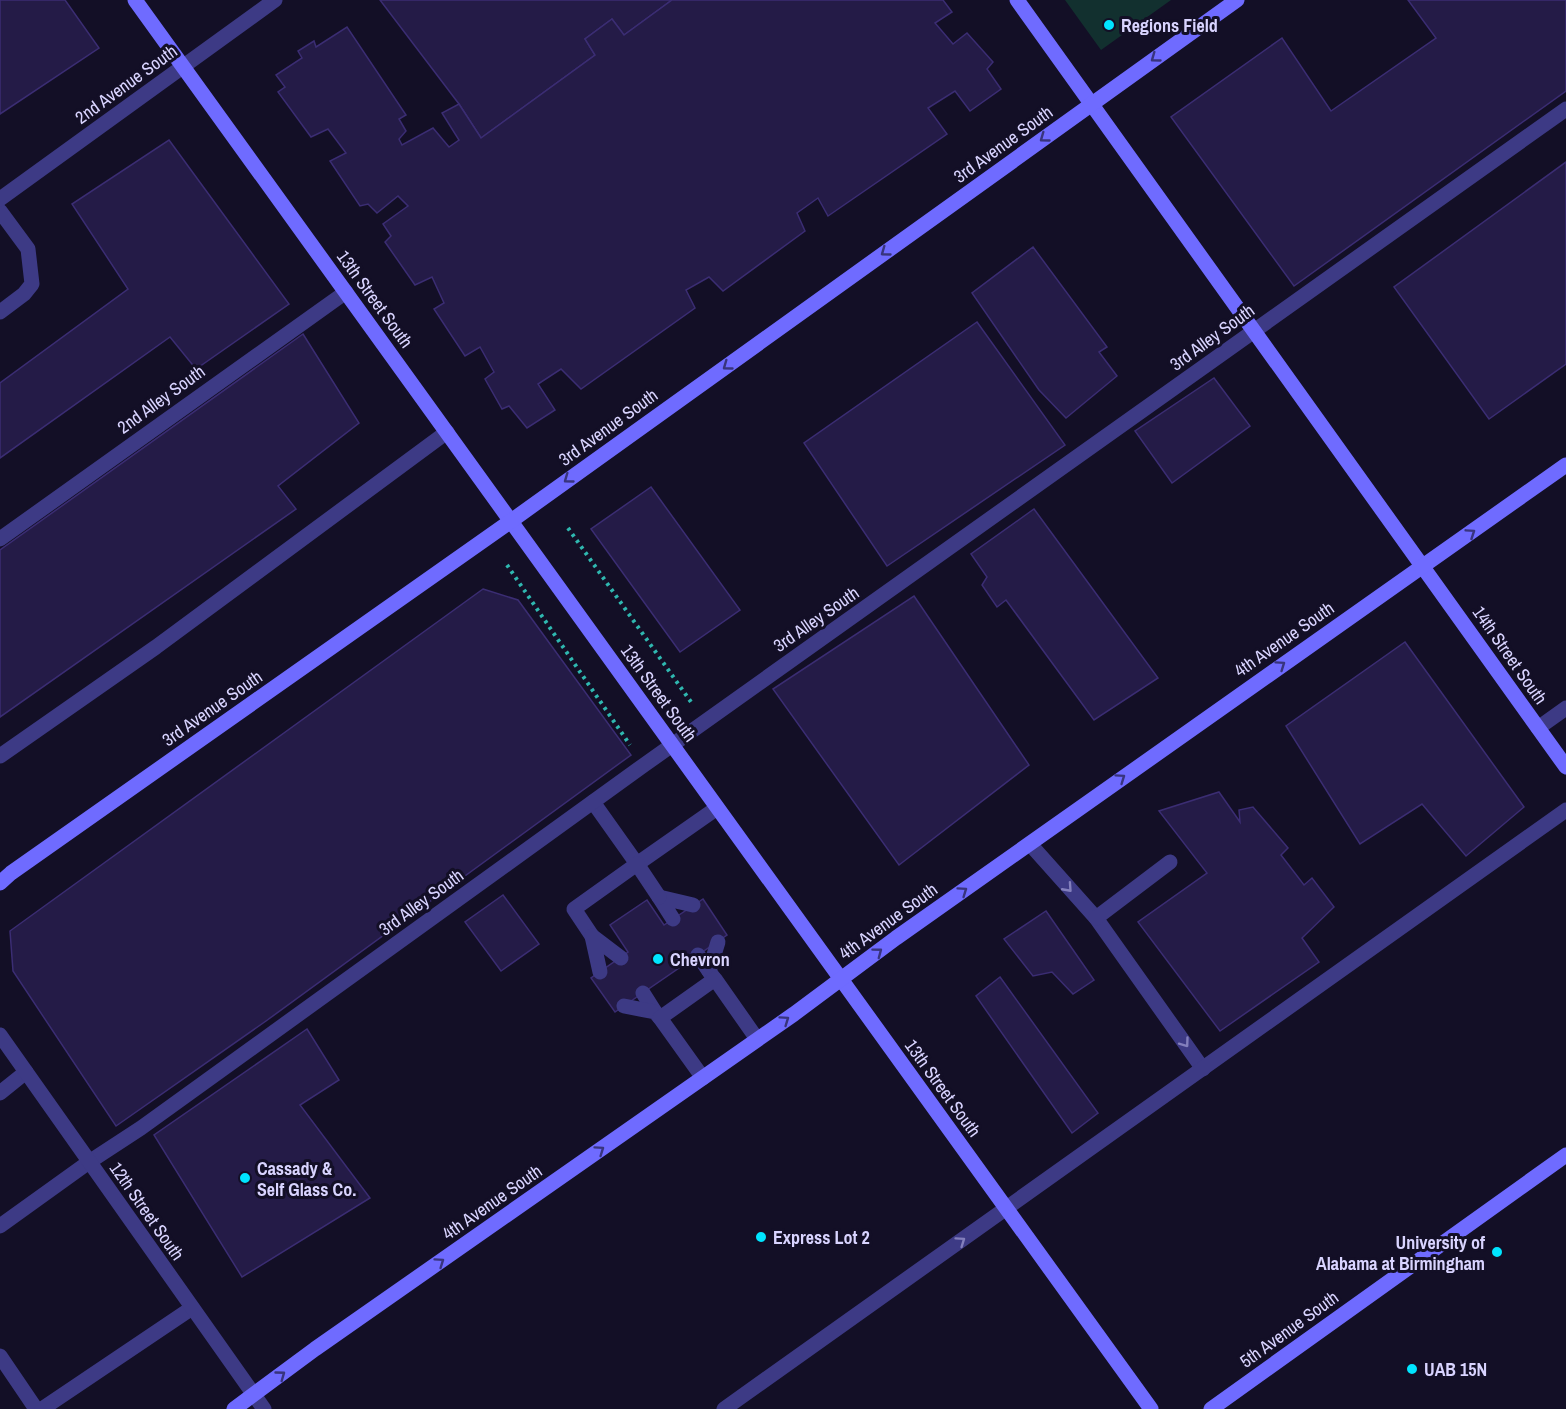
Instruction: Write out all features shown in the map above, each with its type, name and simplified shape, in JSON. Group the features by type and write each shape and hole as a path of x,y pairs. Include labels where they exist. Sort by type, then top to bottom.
{"street":[{"name":"13th Street South","path":"135,0 1151,1409"},
{"name":"2nd Avenue South","path":"0,199 275,0"},
{"name":"14th Street South","path":"1017,0 1566,767"},
{"name":"3rd Avenue South","path":"0,883 11,873 511,521 1237,0"},
{"name":"3rd Alley South","path":"0,1226 141,1128 644,765 1566,109"},
{"path":"0,212 28,249 32,284 24,294 0,312"},
{"name":"2nd Alley South","path":"0,539 346,292"},
{"path":"0,756 156,647 447,432"},
{"name":"4th Avenue South","path":"234,1409 315,1349 703,1078 1566,465"},
{"path":"1538,728 1566,708"},
{"path":"593,802 673,919"},
{"path":"621,958 592,936 574,909 717,808"},
{"path":"724,1409 1566,810"},
{"path":"1030,844 1096,918 1203,1069"},
{"path":"1096,918 1170,862"},
{"path":"659,897 693,905"},
{"path":"592,936 600,972"},
{"path":"657,1015 712,975 718,942"},
{"path":"698,955 757,1039"},
{"path":"644,993 657,1015 703,1078"},
{"path":"624,1006 657,1015"},
{"name":"12th Street South","path":"0,1035 264,1409"},
{"path":"0,1093 26,1072"},
{"name":"5th Avenue South","path":"1211,1409 1566,1155"},
{"path":"42,1409 192,1308"},
{"path":"0,1356 36,1409"}],"path":[{"path":"568,528 705,723"},
{"path":"507,565 644,765"}],"green space":[{"name":"Regions Field","path":"1065,0 1171,0 1101,50"}],"building":[{"path":"0,0 65,0 99,48 0,114"},
{"path":"380,0 672,0 624,35 612,19 585,39 595,55 481,138 459,104"},
{"path":"672,0 943,0 952,12 935,23 953,44 967,33 993,62 987,69 1001,89 970,111 955,91 928,108 947,134 828,216 818,198 797,213 805,231 723,291 709,277 686,290 695,308 581,389 561,369 538,384 555,410 527,428 509,406 502,409 485,379 494,372 480,347 465,356 434,309 444,303 432,277 415,285 385,242 391,236 383,224 408,206 398,196 377,213 368,204 360,206 330,161 346,153 328,129 311,137 278,92 285,87 276,75 302,58 298,51 314,41 316,47 347,27 406,115 399,119 406,131 399,139 402,145 433,128 449,147 459,140 442,113 459,104 481,138 595,55 585,39 612,19 624,35"},
{"path":"1408,0 1566,0 1566,91 1294,286 1171,117 1282,38 1331,111 1436,38"},
{"path":"169,140 289,304 196,369 170,337 0,458 0,383 128,289 72,204"},
{"path":"1566,162 1566,364 1489,419 1394,287"},
{"path":"1033,247 1107,347 1099,352 1117,376 1066,418 1039,390 972,293"},
{"path":"977,322 1065,445 887,566 804,443"},
{"path":"303,334 359,423 278,486 296,509 0,717 0,550"},
{"path":"1214,378 1250,426 1172,483 1135,431"},
{"path":"651,487 740,610 680,652 591,529"},
{"path":"1034,509 1158,678 1094,720 1006,600 997,607 982,585 987,577 971,554"},
{"path":"483,589 518,600 631,755 266,1021 116,1126 13,971 10,931"},
{"path":"914,596 1029,765 899,865 773,689"},
{"path":"1405,642 1524,807 1466,856 1422,804 1360,844 1286,726"},
{"path":"1219,792 1240,822 1239,810 1253,807 1288,848 1281,855 1304,885 1312,878 1334,907 1302,938 1319,962 1220,1031 1138,922 1207,873 1159,811"},
{"path":"503,895 539,944 501,971 465,922"},
{"path":"703,899 727,935 615,1012 591,978 628,952 610,925 647,900 664,925"},
{"path":"1046,911 1094,980 1073,994 1052,972 1033,976 1004,939"},
{"path":"1000,977 1098,1113 1072,1133 976,996"},
{"path":"307,1029 339,1080 300,1105 370,1198 242,1277 154,1135"}],"place":[{"name":"Regions Field","path":"1109,25"},
{"name":"Chevron","path":"658,959"},
{"name":"Cassady & Self Glass Co.","path":"245,1178"},
{"name":"Express Lot 2","path":"761,1237"},
{"name":"University of Alabama at Birmingham","path":"1497,1252"},
{"name":"UAB 15N","path":"1412,1369"}]}
